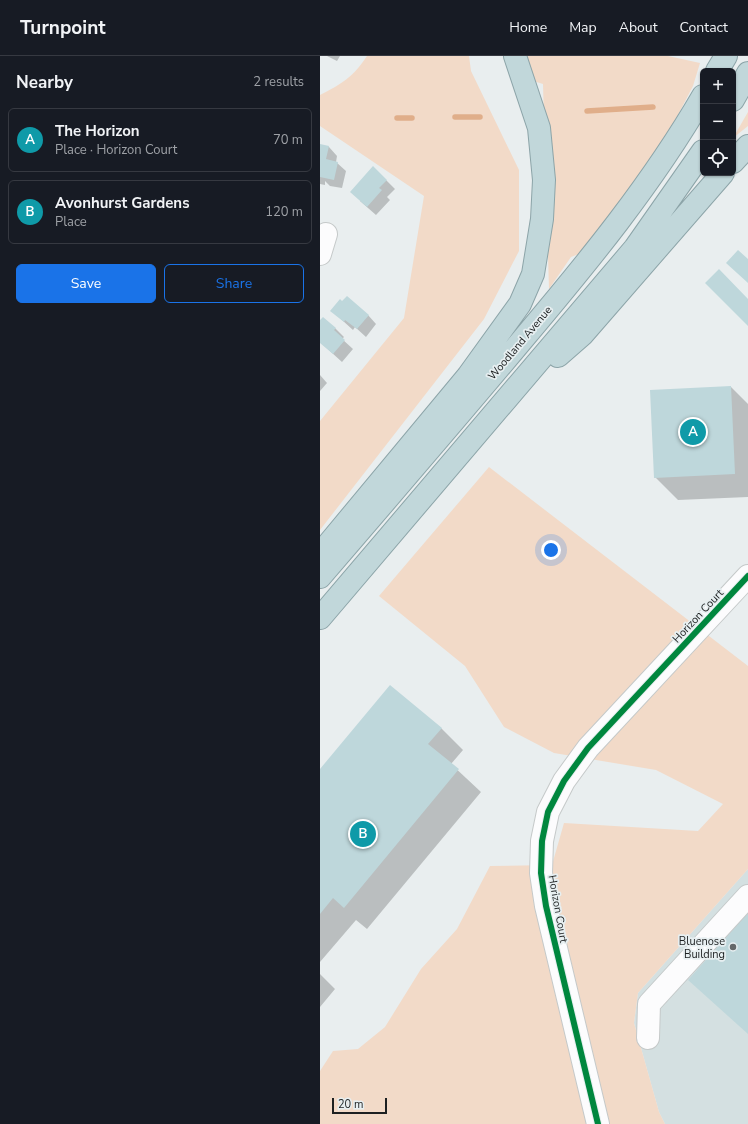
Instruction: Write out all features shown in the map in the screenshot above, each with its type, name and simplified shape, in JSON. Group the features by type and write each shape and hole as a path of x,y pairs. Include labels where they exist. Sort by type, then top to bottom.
{"highway":[{"path":"320,554 468,376 520,304 533,274 542,219 544,180 539,128 515,56"},
{"path":"719,68 726,56"},
{"path":"736,95 748,73"},
{"name":"Woodland Avenue","path":"320,577 484,386 613,231 647,184 685,127 700,101"},
{"path":"736,159 748,146"},
{"path":"320,618 635,248 700,155"},
{"path":"505,401 582,335 720,176"}],"street":[{"path":"320,254 326,234"},
{"name":"Horizon Court","path":"598,1124 546,906 541,873 542,841 548,812 564,781 588,748 748,576"},
{"path":"648,1038 649,1004 748,896"}],"shaded area":[{"path":"367,56 469,56 471,71 519,170 519,251 484,319 320,530 320,421 404,318 424,196 320,126 320,95 352,75"},
{"path":"526,56 668,56 700,63 693,86 668,134 600,246 571,257 549,289 543,84 530,80"},
{"path":"748,112 748,126 736,136 736,133"},
{"path":"489,467 748,666 748,869 638,993 634,1023 659,1112 665,1124 320,1124 320,1071 333,1051 358,1049 385,1027 421,969 457,929 490,866 552,865 564,823 698,831 723,804 656,770 554,753 504,727 465,666 379,596"},
{"path":"748,869 748,1124 665,1124 659,1112 634,1023 638,993"}],"building":[{"path":"320,144 329,146 326,159 338,162 334,180 320,177"},
{"path":"373,166 387,180 379,188 382,190 367,207 350,192"},
{"path":"738,250 748,259 748,283 726,263"},
{"path":"719,269 748,299 748,326 705,283"},
{"path":"347,296 369,315 357,329 345,320 344,322 330,311 340,299 342,301"},
{"path":"323,317 336,328 334,330 345,340 333,354 320,343 320,320"},
{"path":"731,386 735,474 654,478 650,390"},
{"path":"390,685 442,728 428,744 459,769 344,908 333,898 320,914 320,769"},
{"name":"Bluenose Building","path":"748,913 748,1034 688,980"}],"waterway":[{"path":"587,111 653,107"},
{"path":"455,117 480,117"},
{"path":"397,118 412,118"}],"cycle path":[{"path":"598,1124 546,906 541,873 542,841 548,812 564,781 588,748 748,576"}],"place":[{"name":"The Horizon","path":"693,432"},
{"name":"Avonhurst Gardens","path":"363,834"},
{"name":"Bluenose Building","path":"733,947"}]}
